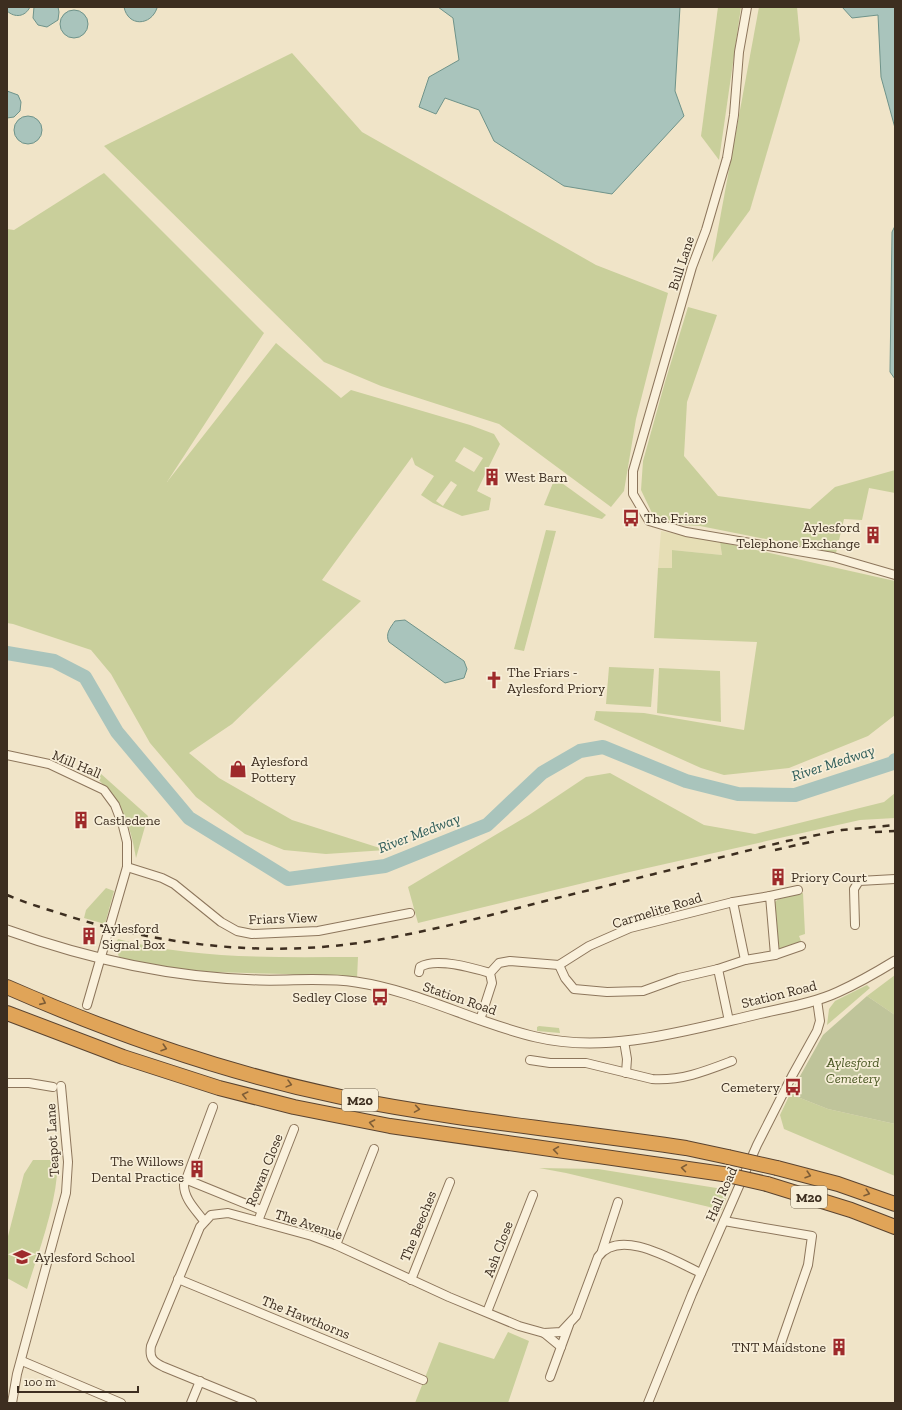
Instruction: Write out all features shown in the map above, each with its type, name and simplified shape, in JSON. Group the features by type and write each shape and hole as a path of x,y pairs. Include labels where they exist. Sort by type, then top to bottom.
{"highway":[{"name":"M20","path":"7,987 60,1010 141,1041 215,1064 298,1087 380,1103 679,1147 777,1168 838,1184 895,1204"},
{"name":"M20","path":"7,1013 123,1057 219,1088 294,1107 390,1126 723,1174 767,1184 833,1204 895,1227"}],"street":[{"name":"Bull Lane","path":"747,7 739,52 734,115 727,158 706,230 692,267 633,471 633,494 649,521 686,532 833,557 895,575"},
{"name":"Mill Hall","path":"7,755 54,766 104,790 115,805 123,826 126,842 126,867 99,958 87,1005"},
{"name":"Friars View","path":"126,867 162,878 174,884 220,922 237,931 252,934 318,931 410,913"},
{"path":"855,925 854,889 859,881 895,879"},
{"name":"Carmelite Road","path":"559,965 588,946 630,928 733,902 798,890"},
{"path":"770,896 775,955"},
{"path":"733,902 745,960"},
{"name":"Station Road","path":"7,930 99,958 144,969 186,975 259,980 332,980 356,982 406,994 480,1020 539,1038 576,1043 624,1041 729,1021 817,1000 838,992 895,961"},
{"path":"480,1020 492,983 490,973 499,963 510,961 559,965 565,978 574,989 607,992 642,991 680,978 718,969 745,960 775,955 801,946"},
{"path":"419,972 420,967 428,964 459,964 490,973"},
{"path":"718,969 729,1021"},
{"name":"Hall Road","path":"648,1403 724,1221 767,1125 817,1031 820,1017 817,1000"},
{"path":"624,1041 627,1059 626,1073"},
{"path":"530,1060 550,1063 586,1063 652,1079 674,1079 698,1074 732,1061"},
{"name":"Teapot Lane","path":"7,1083 30,1083 57,1086 68,1162 67,1187 12,1403"},
{"path":"212,1107 185,1179 184,1192 204,1221 178,1279 149,1353 153,1362 252,1403"},
{"name":"Rowan Close","path":"258,1221 261,1210 294,1129"},
{"path":"336,1245 374,1149"},
{"path":"185,1179 261,1210"},
{"name":"The Beeches","path":"410,1280 450,1182"},
{"name":"Ash Close","path":"487,1312 534,1195"},
{"name":"The Avenue","path":"204,1221 211,1215 228,1213 312,1236 336,1245 410,1280 519,1326 544,1333 561,1332 576,1316 596,1262 602,1251 618,1202"},
{"path":"724,1221 812,1236 808,1265 781,1343"},
{"path":"602,1251 620,1245 642,1246 702,1273"},
{"name":"The Hawthorns","path":"178,1279 423,1380"},
{"path":"550,1377 570,1322"},
{"path":"544,1333 561,1347"},
{"path":"22,1361 121,1403"},
{"path":"191,1403 200,1381"}],"shaded area":[{"path":"661,531 720,542 722,555 672,550 672,568 658,568"}],"green space":[{"path":"718,7 741,7 719,160 701,136"},
{"path":"759,7 797,7 800,40 750,210 712,262"},
{"path":"292,53 362,132 596,265 668,293 636,419 624,491 611,507 499,424 381,386 324,362 104,146"},
{"path":"104,173 264,333 167,482 276,343 341,398 351,390 470,425 494,434 500,444 477,491 491,498 489,510 462,516 433,503 421,495 434,476 415,465 412,457 322,580 361,601 232,724 189,753 219,778 292,820 386,850 326,854 284,850 245,834 196,797 150,743 111,674 91,650 7,623 7,229 14,230","holes":["464,447 483,458 474,472 455,461","451,481 457,485 443,506 436,501"]},
{"path":"688,307 717,315 687,402 684,456 718,496 810,509 835,487 895,470 895,493 869,488 862,520 844,519 836,553 700,526 681,525 652,513 641,490 643,461"},
{"path":"555,478 606,515 602,519 544,505"},
{"path":"546,530 556,531 524,651 514,649"},
{"path":"720,542 895,581 895,715 868,736 789,768 724,775 701,768 594,720 596,711 644,713 744,730 757,642 654,638 658,568 672,568 672,550 722,555"},
{"path":"609,667 654,669 651,707 606,704"},
{"path":"659,668 720,671 721,722 657,713"},
{"path":"100,773 148,816 136,858 131,834 124,814 113,796 97,778"},
{"path":"610,773 704,825 755,834 884,802 895,793 895,818 860,820 625,873 418,923 408,887 529,815 586,777"},
{"path":"106,888 114,891 105,924 84,918 86,910"},
{"path":"803,893 805,934 799,936 801,941 783,949 778,948 774,903 780,897"},
{"path":"118,939 147,946 207,954 268,957 358,957 357,979 285,974 212,972 154,966 119,957 115,945"},
{"path":"895,975 895,1015 867,996"},
{"path":"867,985 870,988 827,1025 829,1009 835,1001"},
{"name":"Aylesford Cemetery","path":"867,996 895,1015 895,1124 828,1109 790,1094 823,1035"},
{"path":"537,1027 559,1028 560,1033 537,1031"},
{"path":"790,1094 828,1109 895,1124 895,1176 784,1129 780,1115"},
{"name":"Aylesford School","path":"33,1160 58,1160 55,1193 27,1289 7,1278 7,1240 24,1174"},
{"path":"539,1168 598,1169 729,1190 722,1210"},
{"path":"508,1332 529,1341 508,1403 415,1403 439,1342 494,1359"}],"water":[{"path":"7,7 30,7 23,15 13,15 7,11"},
{"path":"34,7 58,7 58,20 47,27 38,25 33,18"},
{"path":"124,7 157,8 150,18 140,22 130,18 126,14"},
{"path":"438,7 680,7 675,91 684,116 612,194 564,186 494,141 479,110 445,98 436,114 419,107 429,77 459,60 453,18"},
{"path":"842,7 895,7 895,128 881,77 878,15 852,18"},
{"path":"74,10 84,14 88,24 84,34 74,38 64,34 60,24 64,14"},
{"path":"7,91 18,95 21,102 20,111 14,117 7,118"},
{"path":"28,116 38,120 42,130 38,140 28,144 18,140 14,130 18,120"},
{"path":"895,226 895,379 890,372 892,232"},
{"path":"405,620 464,661 467,669 464,678 445,683 389,642 388,634 395,621"}],"waterway":[{"name":"River Medway","path":"7,653 54,661 85,677 117,732 189,818 288,879 385,866 487,825 542,773 580,751 603,747 686,781 738,794 795,795 893,763 895,760"}],"railway":[{"path":"7,895 71,917 107,927 180,942 254,948 328,946 365,942 436,928 787,841 842,830 895,825"},
{"path":"875,832 895,831"},
{"path":"775,850 810,842"}],"place":[{"name":"West Barn","path":"492,477"},
{"name":"The Friars","path":"631,518"},
{"name":"Aylesford Telephone Exchange","path":"873,535"},
{"name":"The Friars - Aylesford Priory","path":"494,680"},
{"name":"Aylesford Pottery","path":"238,769"},
{"name":"Castledene","path":"81,820"},
{"name":"Priory Court","path":"778,877"},
{"name":"Aylesford Signal Box","path":"89,936"},
{"name":"Sedley Close","path":"380,997"},
{"name":"Cemetery","path":"793,1087"},
{"name":"The Willows Dental Practice","path":"197,1169"},
{"name":"Aylesford School","path":"22,1257"},
{"name":"TNT Maidstone","path":"839,1347"}]}
